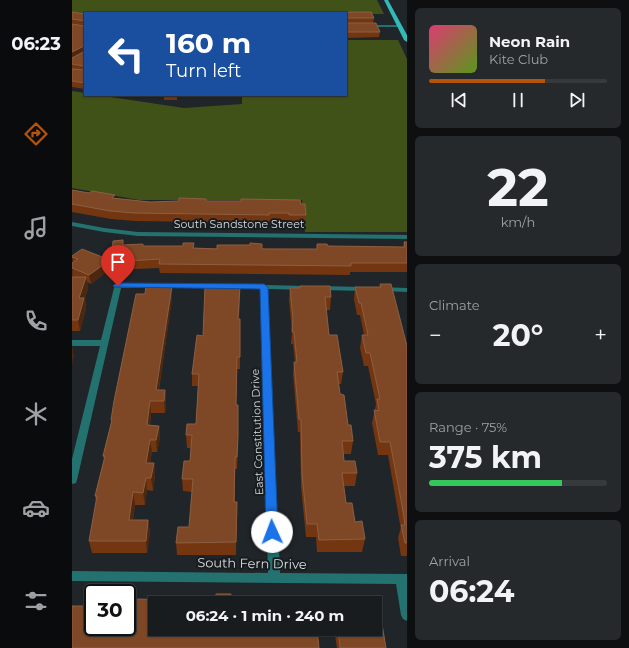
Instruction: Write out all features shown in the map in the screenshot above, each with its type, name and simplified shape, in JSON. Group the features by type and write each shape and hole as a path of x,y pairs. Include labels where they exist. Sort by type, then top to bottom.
{"main road":[{"path":"386,0 407,40"}],"street":[{"path":"347,26 400,26"},
{"name":"South Sandstone Street","path":"72,224 138,234 407,237"},
{"path":"72,480 118,286 407,290"},
{"name":"East Constitution Drive","path":"264,287 274,577"},
{"path":"72,343 104,343"},
{"name":"South Fern Drive","path":"72,576 404,579"},
{"path":"404,579 407,615"}],"green space":[{"path":"72,0 377,0 384,14 347,14 347,12 84,12 84,16 72,14"},
{"path":"347,40 398,40 407,59 407,232 305,232 302,200 139,200 72,188 72,91 84,93 84,96 104,96 184,108 242,104 242,96 347,96"}],"building":[{"path":"72,12 84,14 84,21 72,19"},
{"path":"347,12 371,12 374,18 347,18"},
{"path":"347,23 376,23 380,32 347,32"},
{"path":"72,24 84,26 84,46 72,52"},
{"path":"84,52 84,66 72,64 72,58"},
{"path":"72,69 84,70 84,83 72,81"},
{"path":"72,190 89,193 92,191 115,195 112,198 150,202 179,201 179,198 206,199 206,201 241,201 241,199 300,200 301,204 305,204 306,215 289,215 289,213 269,213 269,215 134,213 110,211 72,204"},
{"path":"123,240 123,245 143,244 143,246 183,246 183,243 194,243 193,248 217,249 217,245 250,245 250,243 262,244 262,249 317,249 317,244 327,244 328,246 405,247 404,242 407,242 407,263 351,263 351,266 159,264 160,259 111,262 113,241"},
{"path":"82,249 110,260 89,275 72,268 72,263 78,259 72,256"},
{"path":"72,277 86,277 79,298 84,298 78,320 72,320"},
{"path":"380,284 391,284 407,346 407,543 405,543 401,525 405,525 390,442 380,442 374,410 379,411 377,399 380,399 370,353 366,353 362,335 368,335 361,303 359,303 355,287 381,287"},
{"path":"146,286 172,286 156,390 165,390 164,401 150,401 147,425 159,426 156,440 150,440 146,463 154,463 151,478 146,478 143,493 133,492 129,520 148,520 146,541 89,541 97,496 95,496 105,456 103,456 112,420 114,401 136,294 145,294"},
{"path":"205,286 240,286 238,319 240,319 240,357 237,357 236,405 238,405 238,436 237,457 235,457 234,502 237,502 236,542 176,543 178,527 189,527 193,479 182,479 184,461 190,461 192,435 186,435 187,424 196,424 199,374 192,374 197,335 203,336"},
{"path":"300,286 330,286 331,297 325,297 329,335 337,335 343,372 337,372 340,394 344,395 348,425 351,425 353,441 342,441 344,461 355,461 357,473 342,473 346,503 352,503 355,522 362,521 365,539 319,540 317,524 307,524 302,474 301,420 299,419 294,362 297,362 294,332 292,332 293,319 290,288 300,288"},
{"path":"216,594 231,594 231,596 216,596"},
{"path":"136,599 148,599 148,636 318,636 319,648 72,648 72,606 84,606 84,636 136,636"},
{"path":"382,624 386,648 340,648 339,636 382,636"}],"route":[{"path":"118,286 264,287 272,532"}]}
